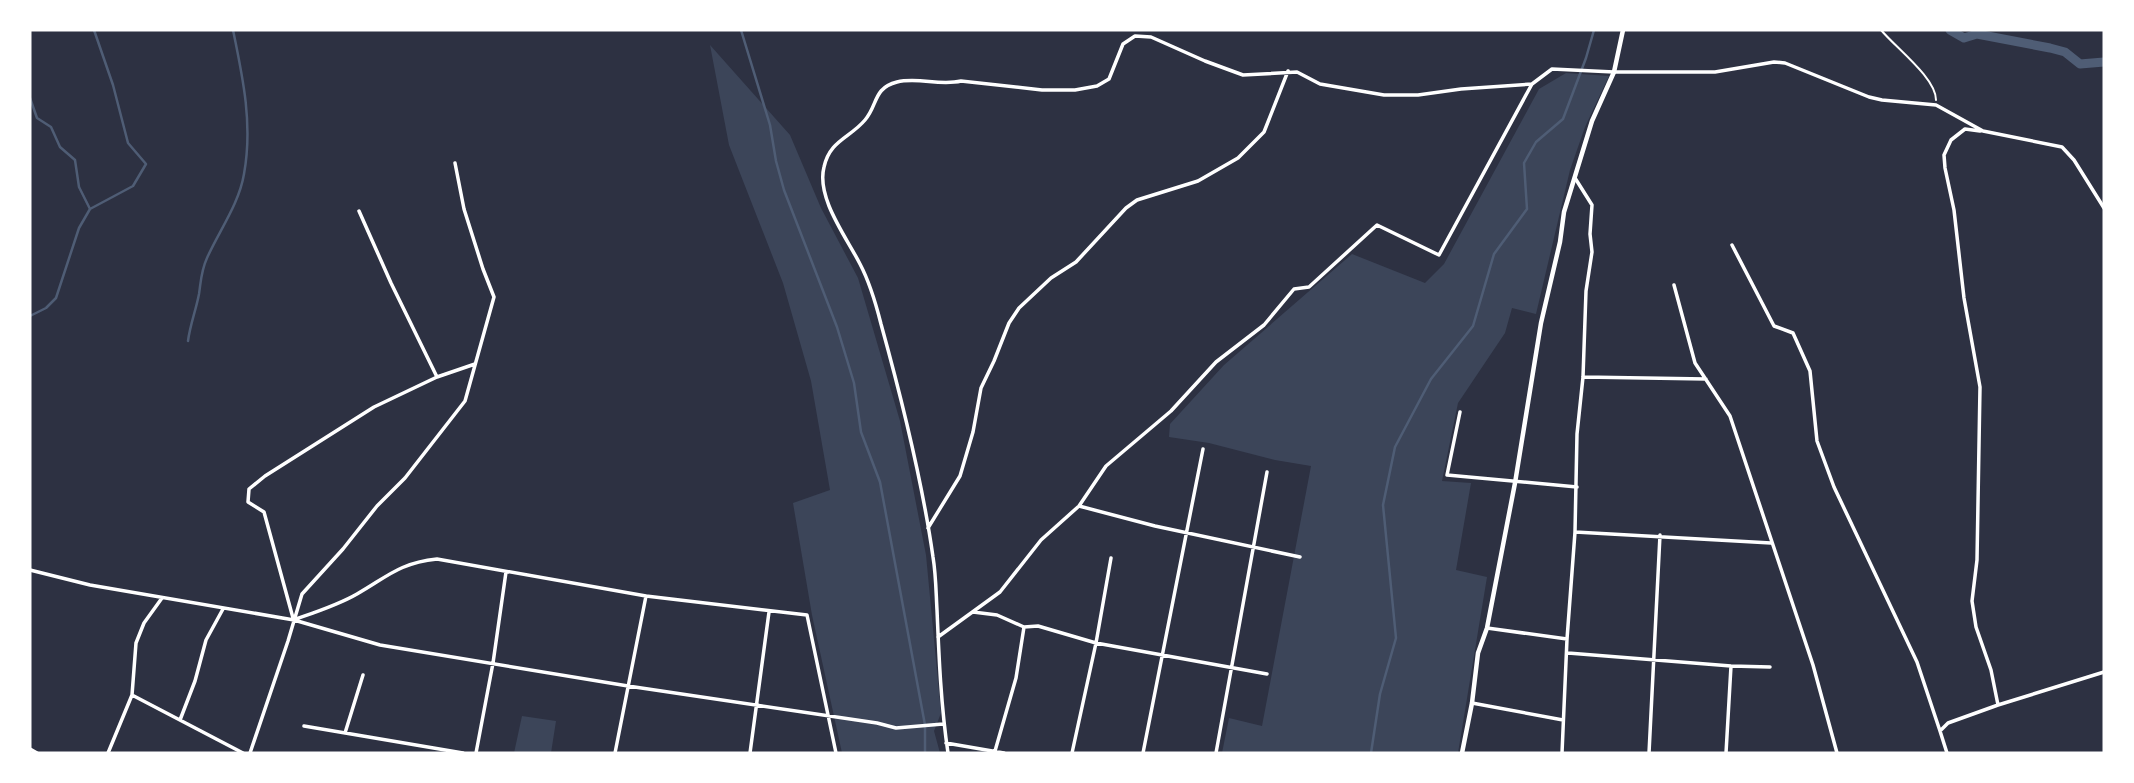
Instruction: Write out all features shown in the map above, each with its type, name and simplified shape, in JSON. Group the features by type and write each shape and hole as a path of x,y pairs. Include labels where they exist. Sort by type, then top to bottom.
{"street":[{"path":"1462,753 1472,704 1478,653 1487,628 1515,483 1541,323 1560,243 1564,212 1592,121 1614,72 1623,30"},
{"path":"948,753 943,723 933,558 910,434 874,301 860,264 831,213 822,175 832,149 840,139 862,123 881,90 898,82 961,82 1042,90 1086,89 1109,79 1123,44 1135,36 1151,37 1243,75 1288,71 1308,76 1320,84 1384,95 1418,95 1532,84"},
{"path":"938,637 1000,592 1041,540 1079,506 1106,466 1171,411 1216,362 1264,326 1294,289 1309,287 1377,225 1439,255 1532,84 1552,69 1715,72 1774,62 1799,68 1832,84 1869,97 1936,105 1983,131"},
{"path":"928,529 960,476 973,432 981,388 1009,323 1019,309 1051,278 1076,262 1119,215 1137,200 1198,181 1238,158 1264,132 1288,71"},
{"path":"1998,705 1976,627 1972,601 1977,560 1980,387 1977,358 1964,298 1954,210 1944,155 1951,140 1965,128 2062,147 2074,160 2104,208"},
{"path":"250,753 302,594 377,506 405,478 465,401 494,297 482,269 464,209 455,163"},
{"path":"1562,753 1575,532 1577,434 1583,377 1586,291 1591,265 1592,205 1575,177"},
{"path":"359,212 437,377"},
{"path":"1732,245 1774,326 1793,333 1810,372 1817,442 1834,487 1917,662 1947,753"},
{"path":"1674,285 1695,363 1730,416 1813,665 1837,753"},
{"path":"294,620 264,512 248,502 249,489 374,407 437,377 475,365"},
{"path":"1583,377 1706,379"},
{"path":"1460,412 1447,475 1577,487"},
{"path":"1143,753 1203,449"},
{"path":"1216,753 1268,472"},
{"path":"1079,506 1188,533 1300,556"},
{"path":"1575,532 1771,543"},
{"path":"1649,753 1660,535"},
{"path":"1072,753 1111,558"},
{"path":"294,620 340,603 389,573 437,559 646,596 807,615 836,753"},
{"path":"30,570 90,585 294,620 380,645 895,728 943,723"},
{"path":"476,753 506,572"},
{"path":"615,753 646,596"},
{"path":"108,753 132,695 136,643 144,623 162,598"},
{"path":"180,720 195,681 206,640 223,609"},
{"path":"972,611 997,615 1024,627 1038,626 1096,643 1267,674"},
{"path":"750,753 769,612"},
{"path":"995,751 1016,678 1024,627"},
{"path":"1487,628 1567,639"},
{"path":"1568,653 1770,667"},
{"path":"1726,753 1731,666"},
{"path":"1940,731 1948,723 1998,705 2104,672"},
{"path":"345,733 363,675"},
{"path":"132,695 243,753"},
{"path":"1472,704 1563,720"},
{"path":"304,726 463,753"},
{"path":"946,743 1004,753"},
{"path":"30,749 37,753"}],"path":[{"path":"1881,30 1922,72 1936,91 1936,105"}],"shaded area":[{"path":"710,45 790,135 821,208 858,278 900,421 926,555 941,713 934,731 940,753 842,753 812,615 793,503 830,490 811,381 783,283 729,145"},
{"path":"1566,73 1609,76 1585,127 1570,170 1536,314 1512,308 1505,333 1458,403 1442,481 1471,483 1456,570 1487,577 1458,753 1222,753 1229,718 1262,726 1311,466 1209,443 1169,437 1170,424 1224,365 1352,254 1425,283 1444,264 1539,89"},
{"path":"522,716 556,721 551,753 514,753"}],"waterway":[{"path":"30,316 46,308 56,298 79,228 90,209 133,186 146,164 128,143 113,85 94,30"},
{"path":"188,341 205,263 233,207 247,156 247,120 233,30"},
{"path":"741,30 770,125 784,190 837,327 854,383 861,432 880,482 925,725 925,753"},
{"path":"1371,753 1380,694 1396,638 1383,505 1395,447 1431,379 1473,326 1494,254 1527,209 1524,163 1536,142 1563,119 1594,30"},
{"path":"1950,30 1964,38 1977,34 2050,48 2065,52 2080,64 2104,62"},
{"path":"30,98 37,118 51,127 60,147 75,160 79,187 90,209"}]}
